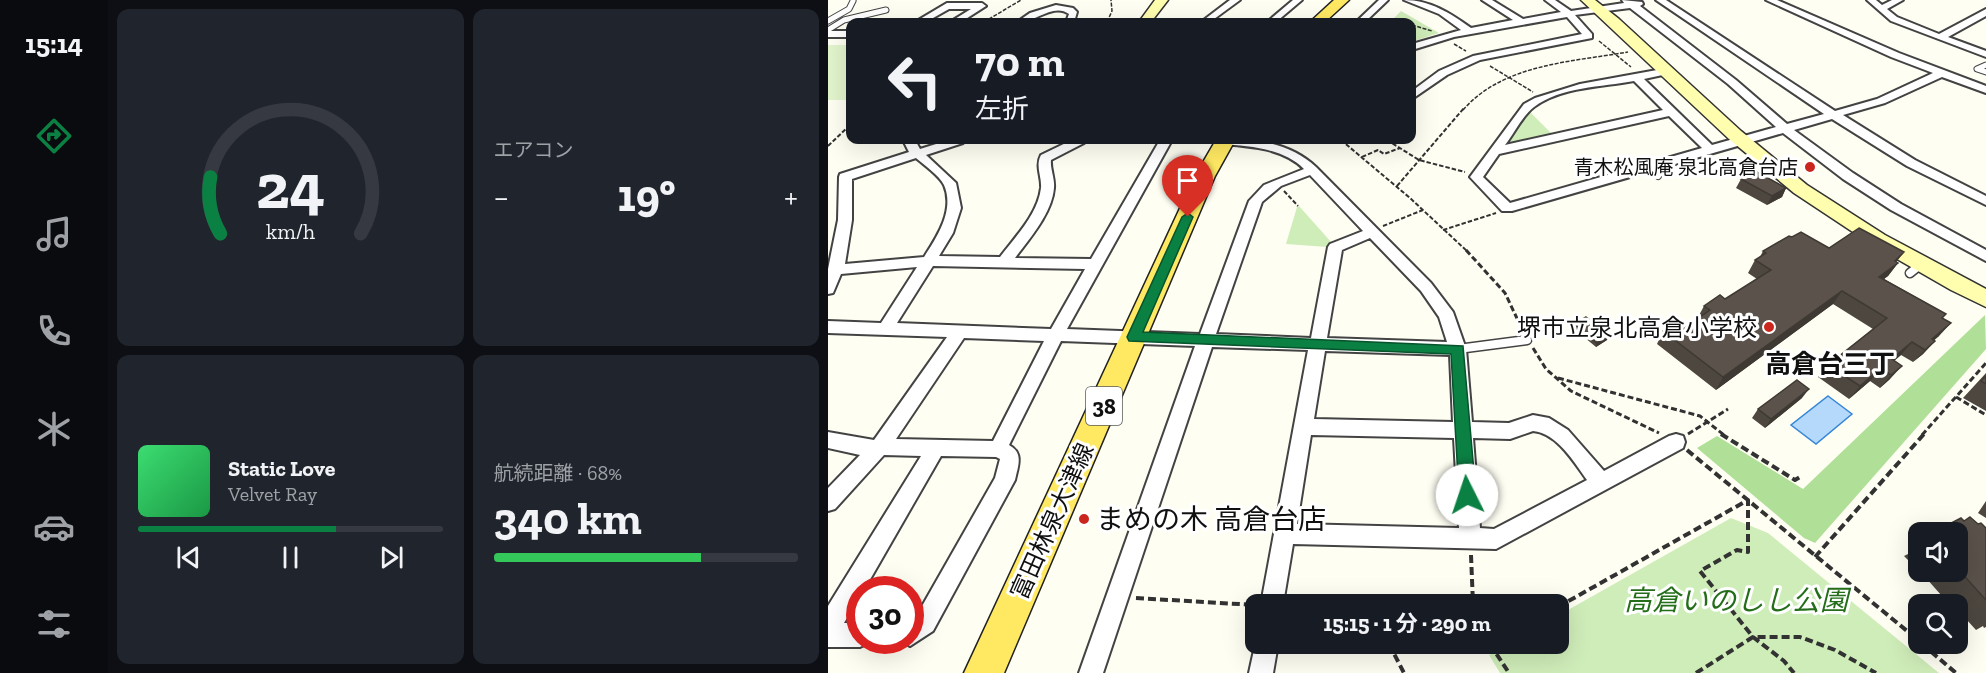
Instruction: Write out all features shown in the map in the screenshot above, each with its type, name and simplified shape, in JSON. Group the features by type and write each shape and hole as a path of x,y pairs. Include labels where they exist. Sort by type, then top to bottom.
{"main road":[{"path":"1322,18 1342,0"},
{"name":"富田林泉大津線","path":"984,673 1205,176 1222,144"}],"street":[{"path":"1147,18 1162,0"},
{"path":"1211,18 1236,0"},
{"path":"1276,18 1298,0"},
{"path":"1363,18 1383,0"},
{"path":"1408,0 1442,12 1469,31"},
{"path":"1486,0 1522,22"},
{"path":"1550,0 1568,13 1589,36"},
{"path":"1770,0 1986,90"},
{"path":"1871,0 1905,24 1986,54"},
{"path":"1881,8 1899,0"},
{"path":"1416,46 1440,37 1568,13 1593,4 1660,1 1710,37 1911,163 1986,201"},
{"path":"1027,18 1042,5 1053,2 1065,4 1072,9 1074,14 1072,18"},
{"path":"1629,2 1688,41 1784,128 1848,176 1896,207 1986,256"},
{"path":"1593,4 1774,169 1915,269 1986,299"},
{"path":"927,18 947,6 982,6 962,18"},
{"path":"1940,37 1986,12"},
{"path":"828,32 846,34"},
{"path":"1416,93 1443,73 1477,58 1589,36"},
{"path":"1668,71 1543,98 1528,106 1476,177 1507,208 1881,101 1942,73"},
{"path":"1639,77 1670,112 1710,150"},
{"path":"1496,151 1670,112"},
{"path":"885,330 946,232 954,208 950,183 916,152 911,144"},
{"path":"828,290 846,225 845,177 945,144"},
{"path":"1005,261 1036,216 1048,189 1043,166 1045,158 1072,144"},
{"path":"998,449 1056,334 1164,144"},
{"path":"1249,144 1281,149 1292,154 1312,170 1426,287 1447,316 1458,349 1470,538"},
{"path":"1091,673 1251,208 1255,199 1264,190 1312,170"},
{"path":"1274,594 1316,343 1335,248 1372,232"},
{"path":"835,270 929,261 1096,264"},
{"path":"828,327 1458,349"},
{"path":"828,502 880,447 959,333"},
{"path":"1302,427 1510,431 1534,422 1550,426 1565,439 1601,483"},
{"path":"828,440 870,449 880,447 998,449 1010,455 1005,480 924,624"},
{"path":"1283,534 1496,539 1676,442"},
{"path":"828,628 936,448"},
{"path":"828,635 846,635"},
{"path":"1261,673 1264,654"}],"lane":[{"path":"828,21 849,9 853,1"},
{"path":"852,18 885,10"},
{"path":"828,32 846,20"},
{"path":"1986,65 1977,69 1986,72"},
{"path":"1646,168 1658,176"},
{"path":"1458,349 1527,340"}],"path":[{"path":"991,18 1021,0"},
{"path":"1109,18 1112,11 1111,0"},
{"path":"1416,26 1429,28 1440,37"},
{"path":"1589,36 1617,54 1639,77"},
{"path":"1397,186 1476,95 1490,84 1506,77 1632,52"},
{"path":"1506,77 1543,98"},
{"path":"828,146 846,129"},
{"path":"1346,144 1397,186 1481,264 1505,293 1527,340"},
{"path":"1394,144 1419,160 1478,175"},
{"path":"1362,157 1378,150 1384,154 1400,148"},
{"path":"1277,183 1298,206"},
{"path":"1443,230 1507,208"},
{"path":"1372,232 1423,210"},
{"path":"1908,632 1815,557 1986,363"},
{"path":"1556,378 1700,416 1795,480 1800,477"},
{"path":"1956,398 1986,415"},
{"path":"1676,442 1728,409"},
{"path":"1569,601 1748,500 1748,552 1737,550 1700,571 1753,637 1784,661 1794,673"},
{"path":"1470,538 1473,594"},
{"path":"1116,597 1245,604"},
{"path":"1696,673 1753,637 1800,637 1835,650 1875,673"},
{"path":"1394,654 1404,673"},
{"path":"1498,654 1509,673"},
{"path":"1934,654 1956,673"}],"green space":[{"path":"1401,11 1413,18 1394,18"},
{"path":"1416,20 1439,33 1417,40"},
{"path":"828,45 846,45 846,100 828,100"},
{"path":"1530,112 1552,134 1511,144 1506,142"},
{"path":"1299,206 1332,243 1327,247 1286,244"},
{"path":"1985,315 1986,349 1815,543 1804,538 1697,448 1717,436 1803,489"},
{"name":"高倉いのしし公園","path":"1731,518 1768,533 1908,648 1908,654 1916,654 1939,673 1500,673 1489,655 1491,654 1569,654 1569,609"}],"water":[{"path":"1828,396 1852,414 1816,444 1791,425"}],"building":[{"path":"1755,171 1786,188 1772,196 1741,179"},
{"path":"1859,228 1904,252 1895,261 1898,263 1879,277 1946,314 1942,318 1951,323 1932,339 1935,341 1925,350 1912,342 1892,359 1902,366 1891,375 1881,368 1860,386 1828,365 1887,318 1842,291 1723,377 1663,331 1679,320 1687,326 1710,310 1704,306 1720,295 1725,299 1771,270 1755,260 1766,253 1763,251 1789,236 1792,237 1801,232 1829,248"},
{"path":"1586,317 1609,335 1597,343 1574,324"},
{"path":"1797,380 1809,389 1771,419 1758,409"},
{"path":"1970,517 1986,528 1986,600 1968,580 1968,522 1953,522 1961,518 1964,521"}],"place":[{"name":"青木松風庵 泉北高倉台店","path":"1810,167"},
{"name":"堺市立泉北高倉小学校","path":"1769,327"},
{"name":"まめの木 高倉台店","path":"1084,519"}],"district":[{"name":"高倉台三丁","path":"1830,364"}],"route":[{"path":"1188,217 1134,337 1458,349 1467,495"}]}
